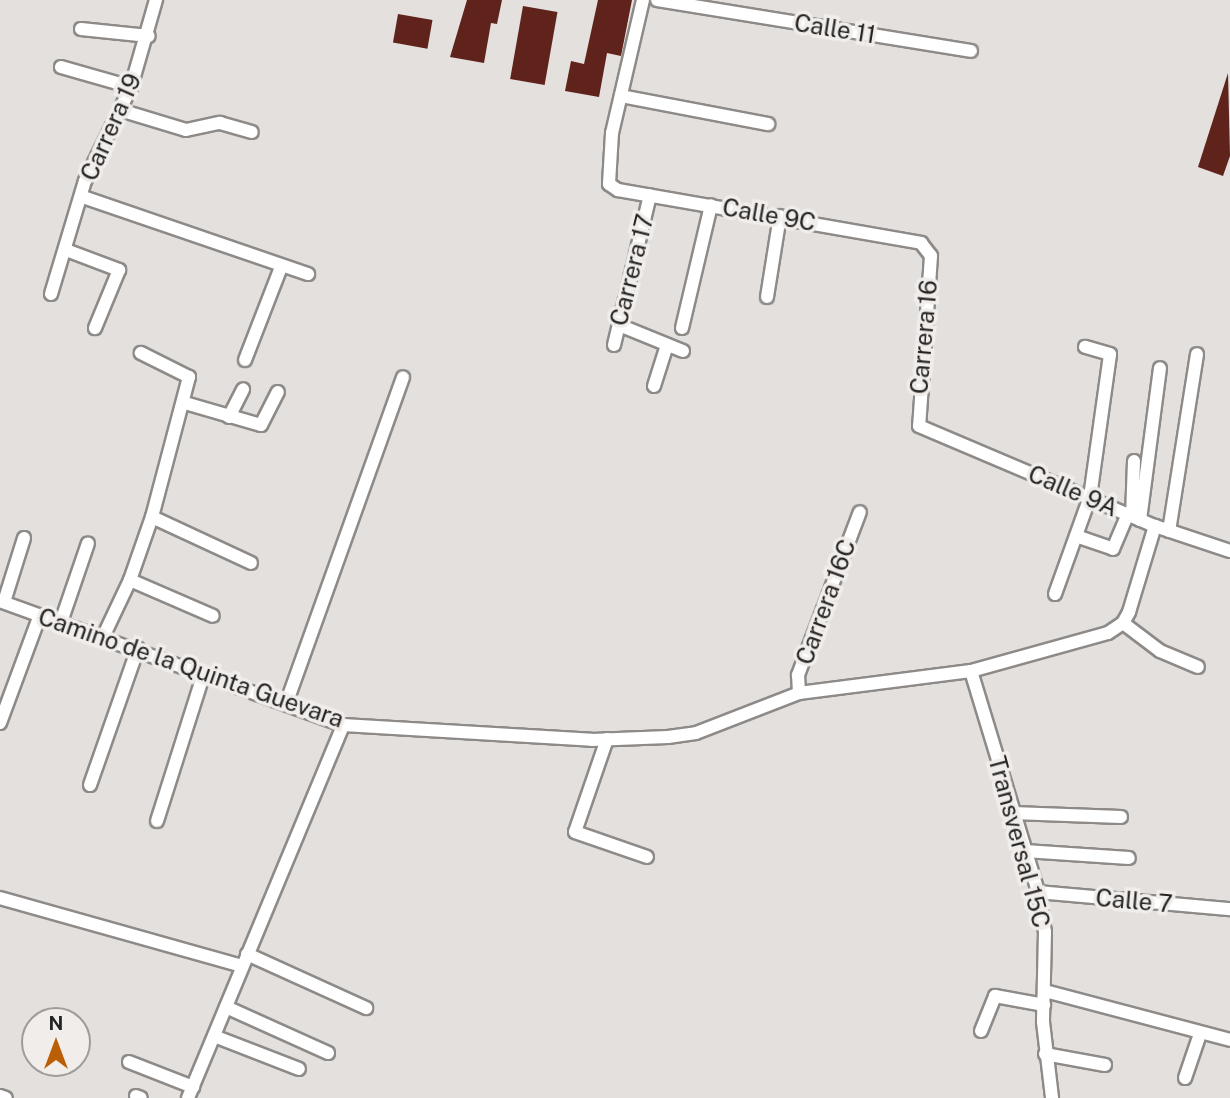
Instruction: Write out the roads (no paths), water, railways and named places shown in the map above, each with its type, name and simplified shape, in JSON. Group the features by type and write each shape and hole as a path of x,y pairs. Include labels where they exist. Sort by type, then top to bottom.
{"street":[{"name":"Carrera 19","path":"51,294 83,197 85,181 131,87 149,36 156,0"},
{"path":"643,0 621,96 768,124"},
{"name":"Calle 11","path":"657,0 971,51"},
{"path":"81,29 149,36"},
{"path":"61,67 131,87"},
{"name":"Calle 9C","path":"621,96 612,133 609,184 618,190 780,216 929,248"},
{"path":"120,110 186,130 220,123 253,132"},
{"name":"Carrera 17","path":"614,345 650,195"},
{"path":"83,197 307,274"},
{"path":"682,327 711,205"},
{"path":"767,297 780,216"},
{"name":"Carrera 16","path":"919,426 929,248"},
{"path":"66,250 119,270 95,327"},
{"path":"245,360 281,267"},
{"path":"619,326 683,351"},
{"path":"654,386 667,345"},
{"path":"1055,594 1090,497 1110,354 1085,347"},
{"path":"104,635 130,580 152,517 185,403 189,377 141,353"},
{"path":"1169,531 1198,354"},
{"path":"1076,536 1113,549 1133,517 1160,368"},
{"path":"286,704 404,377"},
{"path":"229,417 243,390"},
{"path":"185,403 261,425 278,392"},
{"name":"Calle 9A","path":"919,426 1155,526 1230,551"},
{"path":"1133,517 1134,461"},
{"name":"Carrera 16C","path":"799,692 798,675 859,512"},
{"path":"152,517 251,562"},
{"path":"1155,526 1123,624 1160,650 1198,667"},
{"path":"2,601 24,538"},
{"path":"61,622 88,543"},
{"path":"130,580 213,616"},
{"name":"Camino de la Quinta Guevara","path":"2,601 104,635 343,725 607,739 696,733 799,692 971,671 1108,633 1123,624"},
{"path":"0,723 40,615"},
{"path":"90,785 138,648"},
{"name":"Transversal 15C","path":"971,671 981,727 1013,813 1038,892 1045,932 1045,1054 1052,1098"},
{"path":"156,821 205,673"},
{"path":"129,1062 191,1092 343,725"},
{"path":"607,739 575,832 647,858"},
{"path":"1013,813 1121,817"},
{"path":"1025,851 1129,859"},
{"name":"Calle 7","path":"1038,892 1230,909"},
{"path":"0,898 245,960 366,1008"},
{"path":"1045,991 1230,1040"},
{"path":"981,1031 995,996 1044,1005"},
{"path":"226,1007 328,1053"},
{"path":"1185,1078 1200,1034"},
{"path":"214,1036 299,1069"},
{"path":"1045,1054 1105,1065"},
{"path":"0,1096 6,1098"}]}
